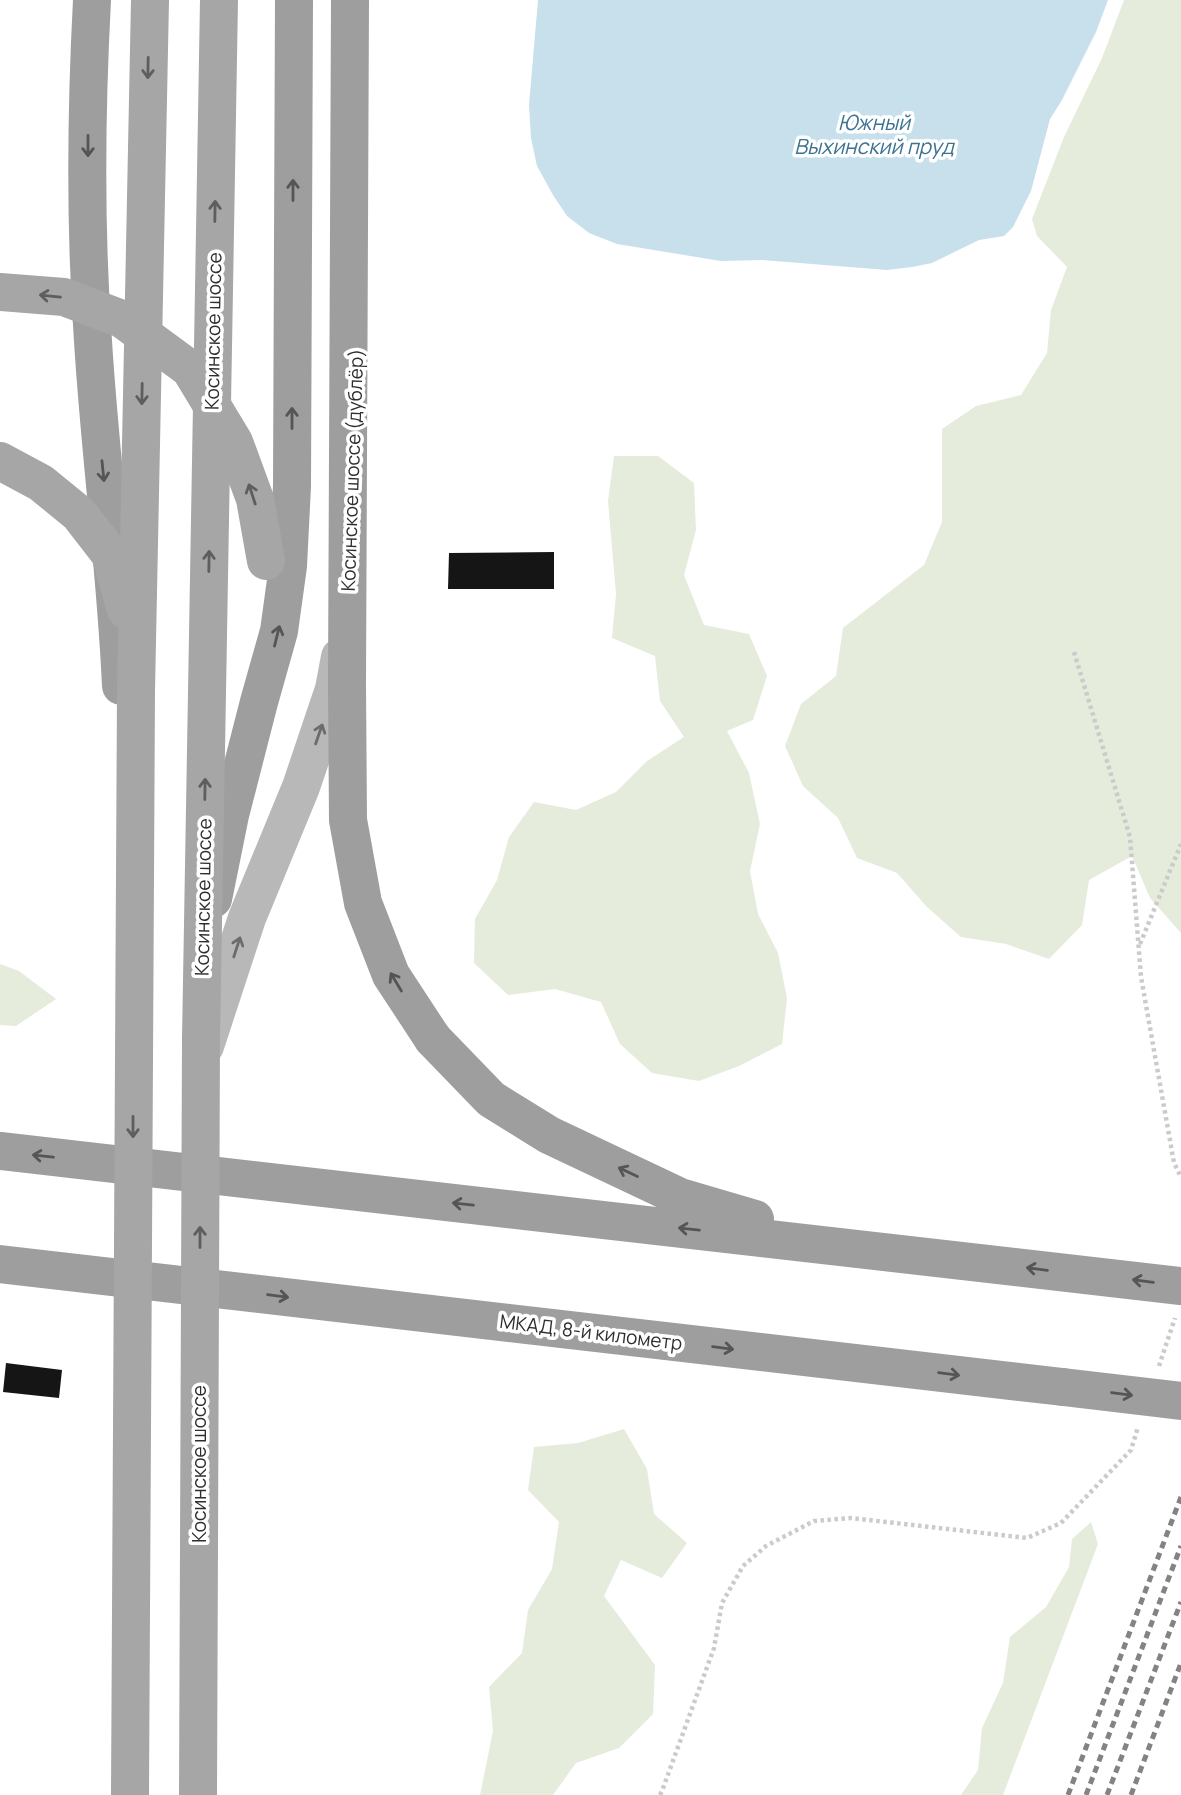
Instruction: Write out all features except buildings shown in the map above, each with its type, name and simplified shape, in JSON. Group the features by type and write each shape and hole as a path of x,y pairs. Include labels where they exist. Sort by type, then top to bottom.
{"highway":[{"path":"92,0 88,78 88,212 93,338 102,464 115,585 122,726 122,1073"},
{"path":"193,1082 195,1013 205,943 230,815 279,631 288,566 292,486 294,0"},
{"path":"350,0 348,820 363,903 391,975 433,1039 491,1099 549,1135 680,1197 855,1248"},
{"path":"0,1151 1105,1276 1179,1299"},
{"name":"МКАД, 8-й километр","path":"0,1264 1063,1387 1168,1388"},
{"path":"0,1289 210,1288"},
{"path":"117,1795 121,1353"},
{"path":"190,1795 192,1355"}],"main road":[{"path":"130,1795 136,691 150,0"},
{"name":"Косинское шоссе","path":"198,1795 201,1053 219,0"},
{"name":"Косинское шоссе (дублёр)","path":"193,1082 247,918 300,787 334,690 348,609 354,519 359,0"},
{"path":"0,292 64,297 122,319 190,369 234,442 255,499 266,561"},
{"path":"0,461 41,483 79,514 110,554 128,618 136,691"}],"path":[{"path":"1074,652 1130,837 1141,977 1174,1163 1181,1177"},
{"path":"1139,947 1181,844"},
{"path":"1168,1388 1179,1299"},
{"path":"660,1795 713,1648 722,1604 743,1566 766,1546 814,1521 851,1518 1027,1538 1061,1522 1131,1450 1139,1425"}],"green space":[{"path":"1124,0 1181,0 1181,933 1150,898 1132,856 1089,880 1082,925 1049,959 1006,944 961,937 927,907 897,873 857,858 838,818 803,786 785,746 801,704 836,676 843,628 924,565 942,522 942,429 976,406 1021,395 1047,353 1051,310 1067,267 1037,236 1032,219 1064,137 1102,58"},
{"path":"614,456 658,456 694,483 696,530 684,575 704,625 749,634 767,676 753,720 727,731 749,773 760,824 750,871 758,914 778,953 787,998 782,1044 739,1066 699,1081 652,1073 620,1044 601,1002 555,989 508,995 474,963 475,919 497,880 509,837 534,802 576,810 616,792 647,761 684,737 660,701 655,656 612,638 616,594 608,501"},
{"path":"0,964 19,971 56,999 16,1026 0,1025"},
{"path":"624,1429 647,1469 654,1514 687,1543 662,1578 621,1560 604,1596 655,1665 653,1714 619,1748 576,1763 553,1795 480,1795 493,1731 489,1687 522,1653 528,1610 552,1569 559,1522 528,1490 534,1447 578,1443"},
{"path":"1091,1522 1098,1544 1003,1795 961,1795 978,1770 982,1728 1003,1683 1010,1637 1046,1607 1069,1567 1072,1539"}],"water":[{"name":"Южный Выхинский пруд","path":"538,0 1108,0 1096,32 1050,119 1031,191 1013,227 1004,236 979,240 932,263 887,270 762,260 721,261 617,244 589,233 567,216 537,166 531,138 529,105"}],"railway":[{"path":"1068,1795 1181,1497"},
{"path":"1086,1795 1181,1546"},
{"path":"1107,1795 1181,1602"},
{"path":"1131,1795 1181,1663"}]}
